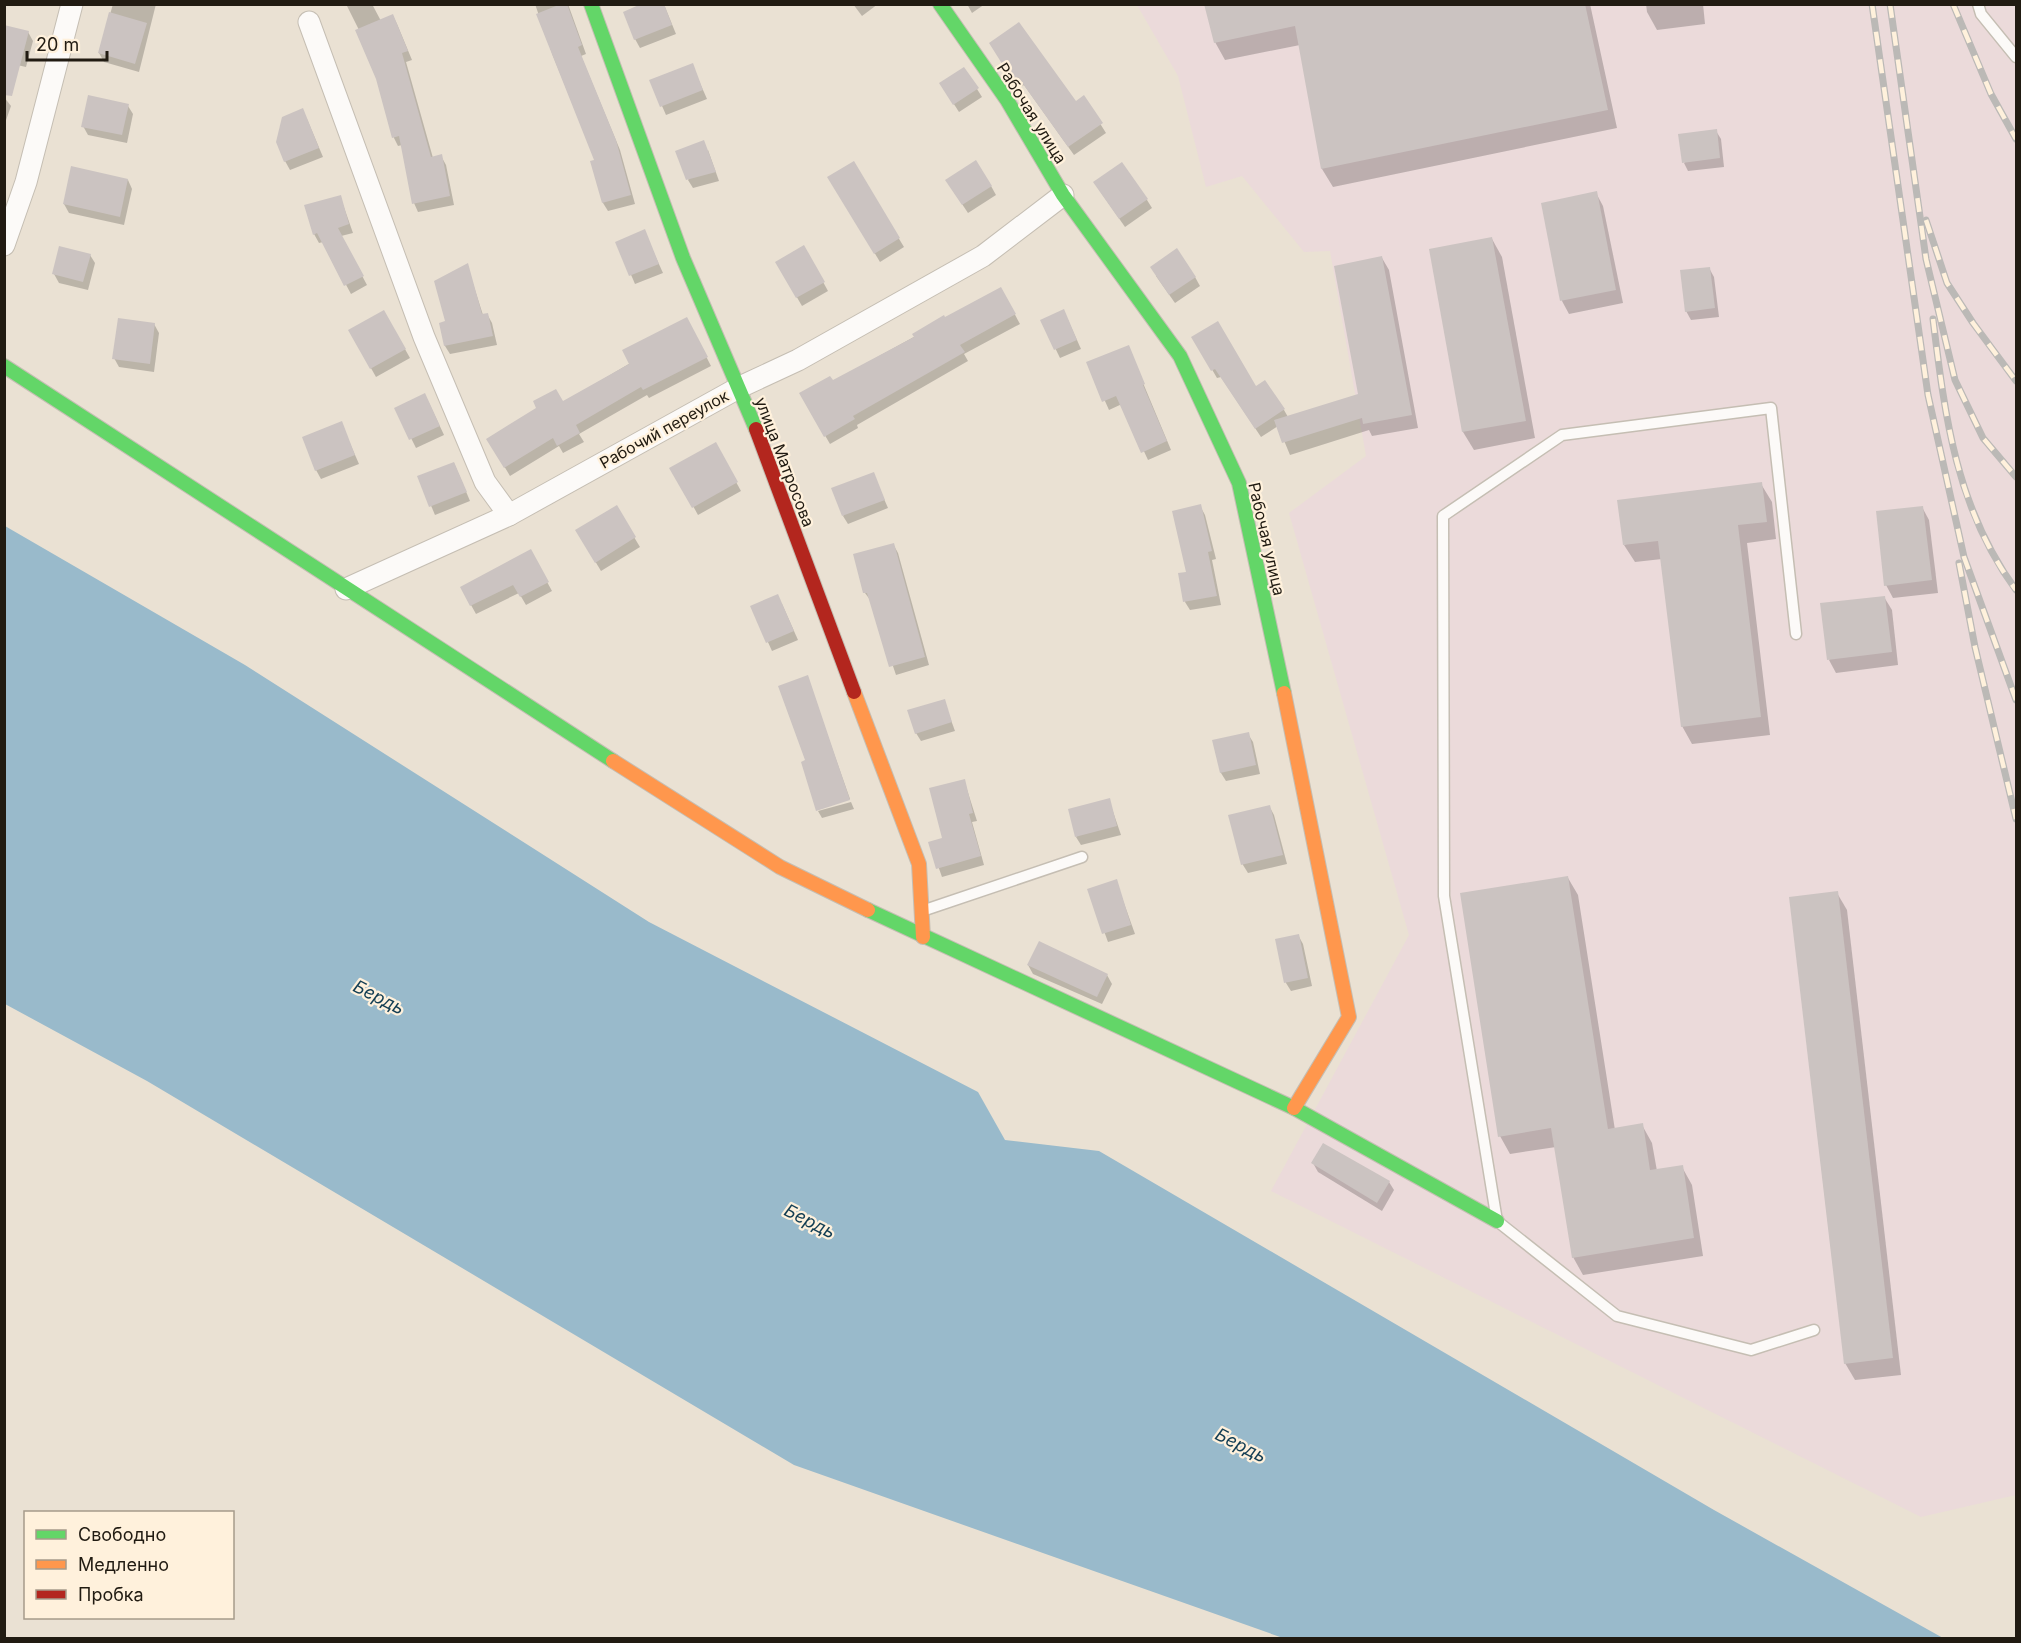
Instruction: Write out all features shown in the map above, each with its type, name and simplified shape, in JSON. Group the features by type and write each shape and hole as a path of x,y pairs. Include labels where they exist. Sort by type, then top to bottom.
{"street":[{"path":"4,245 26,182 72,4"},
{"name":"улица Матросова","path":"591,4 683,258 740,387 919,864 923,937"},
{"name":"Рабочая улица","path":"940,4 1007,100 1063,195 1180,356 1239,483 1301,772 1349,1017 1294,1108"},
{"path":"309,22 424,337 485,482 509,515"},
{"name":"Рабочий переулок","path":"346,589 509,515 740,387 798,360 983,256 1063,195"},
{"path":"4,366 346,589 780,867 923,937 1111,1021 1294,1108 1497,1221"}],"lane":[{"path":"1978,4 1981,14 2016,57"},
{"path":"1796,634 1771,408 1562,435 1443,516 1444,896 1497,1221 1617,1316 1751,1350 1814,1330"},
{"path":"921,911 1082,857"}],"shaded area":[{"path":"1137,5 2016,5 2016,1495 1921,1517 1271,1191 1409,935 1289,513 1366,456 1330,251 1304,252 1242,176 1206,187 1178,76"}],"water":[{"name":"Бердь","path":"5,526 245,665 649,922 978,1092 1005,1140 1099,1151 1714,1510 1943,1638 1283,1638 794,1465 147,1081 5,1004"}],"building":[{"path":"561,4 567,4 582,45 578,47 616,140 631,195 602,203 590,161 594,160 536,14"},
{"path":"641,4 664,4 672,25 634,40 623,12"},
{"path":"1204,4 1585,4 1608,110 1321,169 1295,26 1214,43"},
{"path":"109,12 147,23 135,64 98,53"},
{"path":"393,14 408,51 402,53 431,157 442,154 450,196 412,204 399,136 392,138 376,79 355,30"},
{"path":"1019,22 1076,101 1084,95 1103,123 1068,147 1018,77 1015,80 1006,70 989,43"},
{"path":"4,25 29,31 12,96 4,95"},
{"path":"693,63 703,90 660,107 649,80"},
{"path":"964,67 979,88 953,105 939,83"},
{"path":"88,95 129,104 122,135 81,127"},
{"path":"303,108 319,148 284,162 276,142 282,117"},
{"path":"1717,129 1720,158 1682,163 1678,134"},
{"path":"704,140 716,172 686,180 675,151"},
{"path":"976,160 992,186 962,205 945,180"},
{"path":"854,161 900,238 874,254 827,177"},
{"path":"1122,162 1148,199 1119,219 1093,182"},
{"path":"71,166 128,179 120,217 63,204"},
{"path":"1597,191 1616,290 1560,301 1541,203"},
{"path":"341,195 349,224 338,228 364,276 344,286 317,233 313,235 304,205"},
{"path":"645,229 659,264 629,276 615,242"},
{"path":"1492,237 1526,421 1462,432 1429,249"},
{"path":"804,245 825,282 796,298 775,262"},
{"path":"59,246 91,254 83,282 52,274"},
{"path":"1177,248 1196,277 1169,295 1150,267"},
{"path":"1382,256 1412,415 1363,424 1362,418 1282,443 1274,420 1358,394 1334,266"},
{"path":"468,263 482,314 488,313 493,336 444,346 439,323 445,321 434,281"},
{"path":"1710,267 1715,308 1685,312 1680,270"},
{"path":"1001,287 1016,314 960,345 965,352 853,416 855,419 824,437 799,393 830,376 833,380 914,337 912,334 944,315 945,317"},
{"path":"1064,309 1077,340 1054,350 1040,320"},
{"path":"384,310 406,349 370,369 348,330"},
{"path":"687,317 708,357 643,390 641,387 576,425 580,433 557,446 553,438 504,468 486,439 536,408 533,401 556,389 563,401 629,364 622,350"},
{"path":"118,318 155,323 150,364 112,359"},
{"path":"1218,321 1256,386 1265,380 1285,409 1255,429 1215,369 1211,371 1191,337"},
{"path":"1129,345 1167,441 1141,453 1116,396 1102,402 1086,362"},
{"path":"425,393 440,426 409,440 394,408"},
{"path":"342,421 355,455 315,471 302,437"},
{"path":"716,442 738,482 692,508 669,468"},
{"path":"454,462 467,492 429,507 417,476"},
{"path":"874,472 885,500 842,516 831,488"},
{"path":"1762,482 1767,522 1738,525 1761,717 1681,727 1658,541 1623,545 1617,500"},
{"path":"1201,504 1212,551 1208,552 1217,596 1183,602 1178,573 1186,572 1172,511"},
{"path":"617,505 636,537 595,563 575,530"},
{"path":"1923,506 1932,580 1884,586 1876,511"},
{"path":"894,543 925,657 889,667 867,593 863,593 853,554"},
{"path":"531,549 549,582 520,597 513,585 470,606 460,587"},
{"path":"778,594 794,631 766,643 750,606"},
{"path":"1885,596 1892,652 1827,660 1820,603"},
{"path":"808,675 850,800 816,811 801,762 805,760 778,686"},
{"path":"945,699 952,722 915,734 907,710"},
{"path":"1249,732 1256,765 1220,773 1212,740"},
{"path":"965,779 973,813 969,814 981,856 936,869 928,842 942,838 929,788"},
{"path":"1110,798 1117,826 1075,837 1068,809"},
{"path":"1270,805 1283,855 1241,865 1228,815"},
{"path":"1568,876 1608,1129 1643,1123 1650,1170 1683,1165 1694,1238 1572,1258 1551,1128 1498,1137 1460,893"},
{"path":"1117,879 1131,925 1102,934 1087,889"},
{"path":"1838,891 1893,1358 1844,1364 1789,897"},
{"path":"1299,934 1308,978 1284,983 1275,939"},
{"path":"1039,941 1108,974 1097,997 1027,965"},
{"path":"1323,1143 1390,1181 1377,1203 1311,1163"}],"railway":[{"path":"1872,4 1928,395 1964,557 2016,700"},
{"path":"1890,4 1926,259 1955,380 1983,438 2016,477"},
{"path":"1953,4 1991,94 2016,139"},
{"path":"1926,220 1947,283 2016,381"},
{"path":"1933,319 1949,426 1967,494 1979,527 2016,590"},
{"path":"1959,563 1975,647 2016,819"}],"traffic: fast":[{"path":"591,4 683,258 756,429"},
{"path":"940,4 1007,100 1063,195 1180,356 1239,483 1284,693"},
{"path":"4,366 613,761"},
{"path":"868,910 1294,1108 1497,1221"}],"traffic: slow":[{"path":"854,692 919,864 923,937"},
{"path":"1284,693 1349,1017 1294,1108"},
{"path":"613,761 780,867 868,910"}],"traffic: jam":[{"path":"756,429 854,692"}]}
